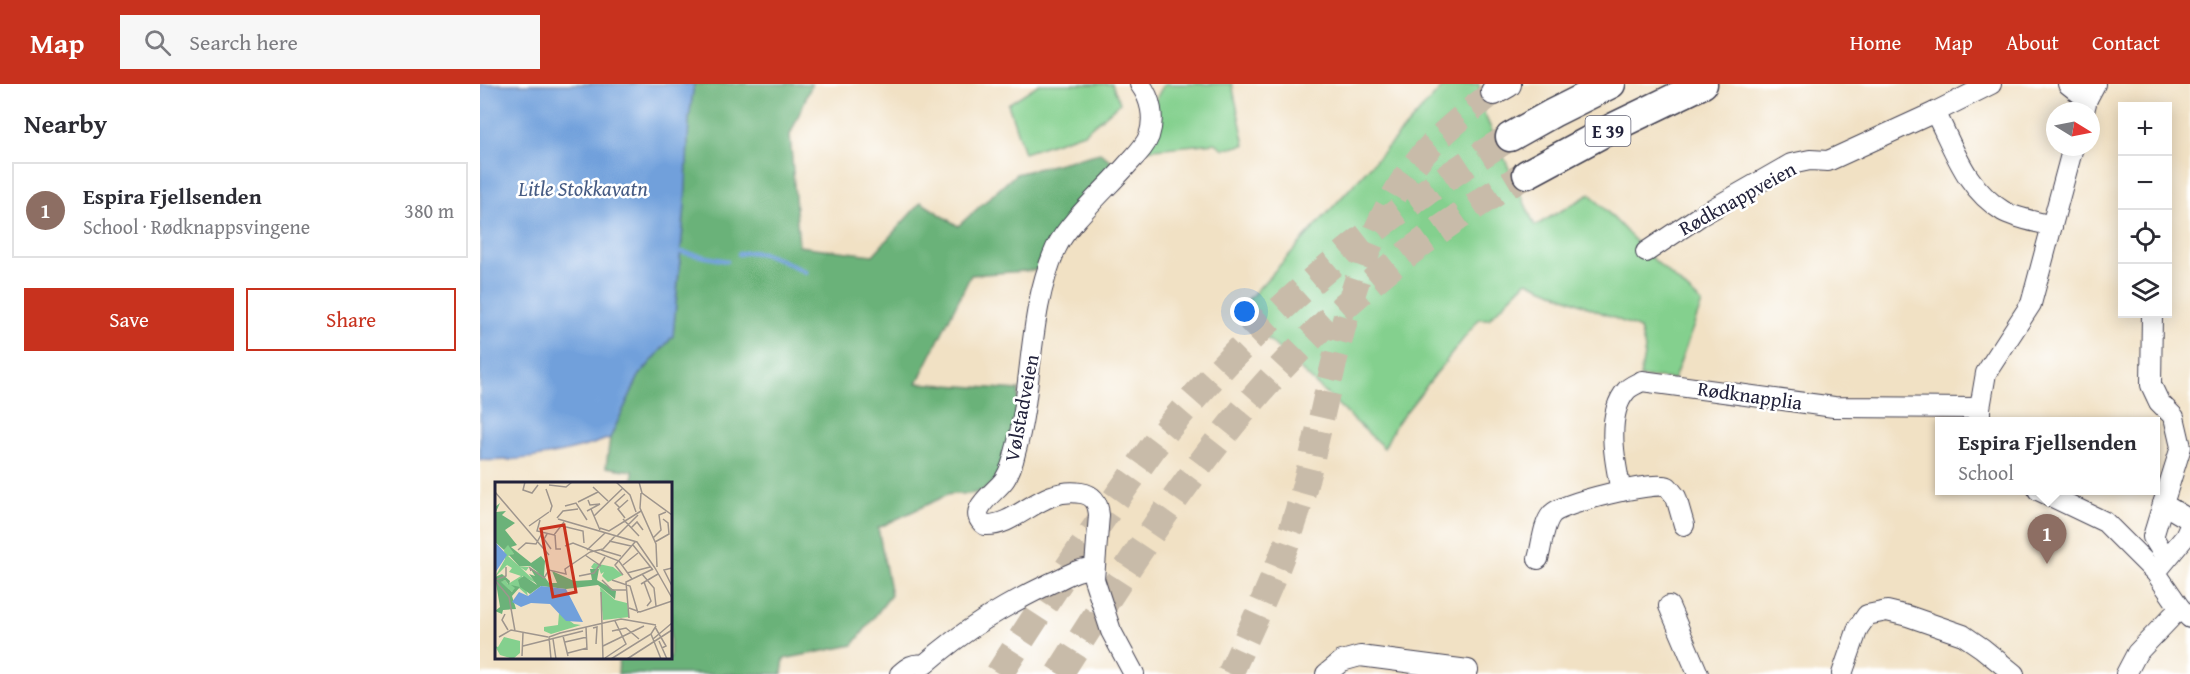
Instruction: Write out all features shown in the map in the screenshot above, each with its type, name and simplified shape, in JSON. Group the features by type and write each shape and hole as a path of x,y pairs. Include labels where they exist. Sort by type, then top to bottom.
{"highway":[{"name":"E 39","path":"1510,137 1553,112 1611,84"},
{"name":"E 39","path":"1527,174 1616,126 1703,84"}],"street":[{"name":"Vølstadveien","path":"1134,674 1102,610 1094,579 1100,515 1096,501 1086,494 1071,492 1054,495 993,525 985,525 979,520 978,515 981,505 1005,479 1015,455 1043,290 1057,246 1137,154 1149,136 1152,116 1150,104 1140,84"},
{"name":"Rødknappveien","path":"1646,252 1710,210 1791,164 1810,160 1828,161 1991,84"},
{"path":"2068,84 2089,98"},
{"path":"1935,112 1956,159 1972,184 2003,212 2052,226"},
{"path":"1980,415 1986,373 2031,304 2071,156"},
{"path":"2126,674 2137,653 2185,613 2161,565 2153,537 2181,447 2174,417 2159,402 2151,385 2152,318"},
{"name":"Rødknapplia","path":"1621,491 1614,453 1613,436 1616,414 1627,389 1642,381 1834,407 1980,415"},
{"path":"1538,559 1547,524 1553,514 1563,507 1621,491 1653,485 1668,487 1676,497 1684,525"},
{"path":"2048,495 2105,522 2161,565"},
{"path":"2163,504 2190,520"},
{"path":"2161,565 2185,537 2190,526"},
{"path":"900,674 910,665 916,664 925,670 972,627 1012,602 1078,570 1094,568"},
{"path":"1669,606 1698,674"},
{"path":"1842,674 1858,628 1867,615 1887,611 1925,620 1963,635 2014,674"},
{"path":"1326,674 1342,661 1360,656 1468,670"}],"green space":[{"path":"694,84 812,84 790,135 799,246 873,255 921,202 958,226 1016,174 1100,153 1116,164 1038,270 971,275 917,383 1019,390 1009,450 996,478 987,488 975,493 947,495 878,528 891,595 853,645 784,659 782,674 618,674 619,659 672,659 672,482 633,482 633,471 606,467 610,438 639,376 673,336 684,219 689,119"},
{"path":"1039,84 1112,84 1120,103 1084,133 1024,153 1008,104"},
{"path":"1164,84 1232,84 1245,145 1224,149 1215,143 1145,150 1157,97"},
{"path":"1445,84 1479,84 1484,113 1535,226 1590,194 1652,258 1702,303 1674,379 1640,377 1645,349 1640,329 1527,281 1489,319 1479,319 1395,426 1384,448 1238,311"}],"water":[{"name":"Litle Stokkavatn","path":"480,84 694,84 689,119 685,205 673,336 639,376 610,438 563,452 512,460 480,460"}],"waterway":[{"path":"681,252 727,261"},
{"path":"739,254 747,252 764,254 806,272"}],"tunnel":[{"path":"1230,674 1285,549 1310,466 1351,300 1381,221 1401,184 1420,157 1494,92"},
{"path":"999,674 1104,515 1163,434 1240,348 1324,271 1368,235 1461,168 1510,137"},
{"path":"1059,674 1130,564 1206,457 1290,358 1385,271 1454,220 1527,174"}],"place":[{"name":"Espira Fjellsenden","path":"2047,564"}]}
